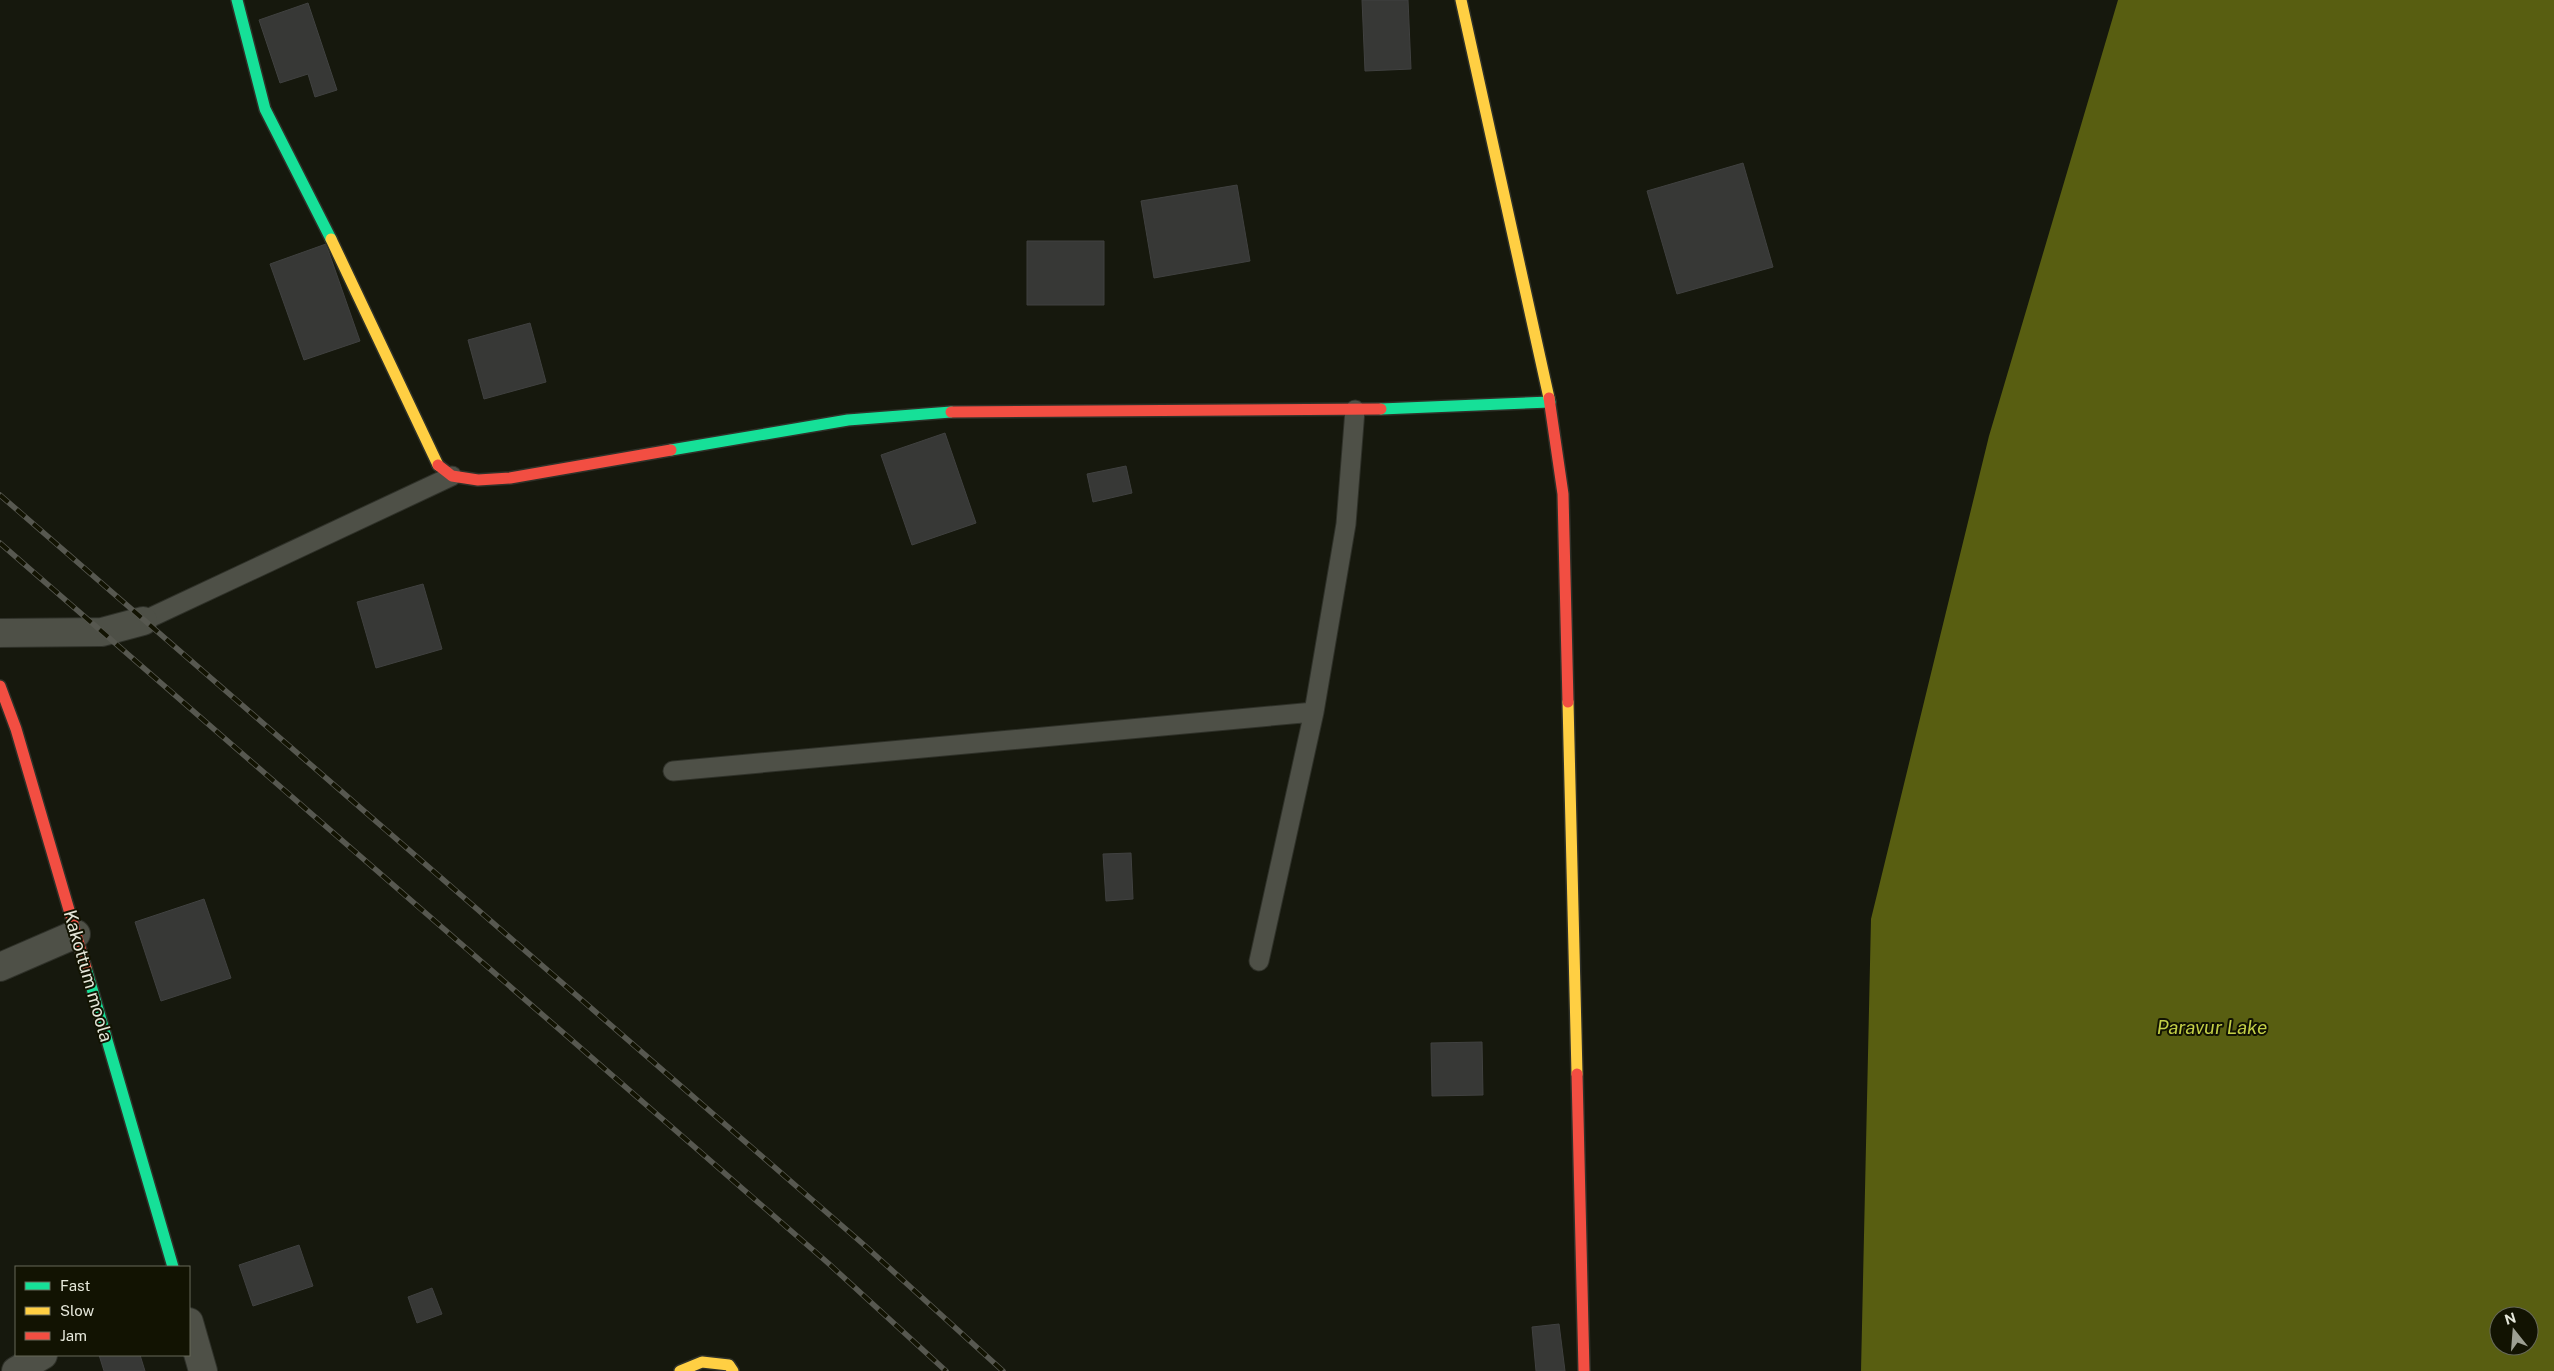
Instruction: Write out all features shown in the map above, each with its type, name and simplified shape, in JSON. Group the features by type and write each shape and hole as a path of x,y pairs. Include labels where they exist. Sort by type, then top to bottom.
{"street":[{"path":"237,0 265,109 357,291 436,463 452,476 478,480 510,478 848,420 940,412 1355,410 1550,402"},
{"path":"1461,0 1550,402 1563,494 1584,1371"},
{"path":"0,633 102,632 143,621"},
{"name":"Kakottum moola","path":"0,686 16,729 173,1266"},
{"path":"0,967 76,934"},
{"path":"190,1326 203,1371"},
{"path":"16,1371 41,1356"},
{"path":"680,1371 702,1362 729,1365 733,1371"}],"lane":[{"path":"1259,961 1314,712 1346,524 1355,410"},
{"path":"143,621 452,476"},
{"path":"673,771 1314,712"}],"water":[{"name":"Paravur Lake","path":"2118,0 2554,0 2554,1371 1861,1371 1871,919 1989,436"}],"building":[{"path":"1362,0 1408,0 1411,69 1365,71"},
{"path":"308,3 337,90 315,97 308,74 280,83 259,20"},
{"path":"1743,163 1773,267 1677,294 1647,191"},
{"path":"1237,185 1250,261 1154,278 1141,201"},
{"path":"1027,241 1104,241 1104,305 1027,305"},
{"path":"326,244 360,341 304,360 270,264"},
{"path":"530,323 546,382 484,399 468,340"},
{"path":"945,433 976,523 912,545 881,455"},
{"path":"1126,466 1132,493 1093,502 1087,474"},
{"path":"423,584 442,649 376,668 357,602"},
{"path":"1131,853 1133,899 1106,901 1103,854"},
{"path":"204,899 231,978 161,1001 135,922"},
{"path":"1482,1042 1483,1095 1432,1096 1431,1043"},
{"path":"299,1245 313,1286 253,1306 239,1265"},
{"path":"432,1288 442,1314 417,1323 408,1297"},
{"path":"1559,1324 1565,1371 1536,1371 1532,1327"},
{"path":"99,1356 140,1356 145,1371 104,1371"}],"railway":[{"path":"0,495 863,1244 1003,1371"},
{"path":"0,543 828,1263 946,1371"}],"traffic: fast":[{"path":"237,0 265,109 331,239"},
{"path":"1381,409 1550,402"},
{"path":"671,450 848,420 951,412"},
{"path":"86,968 173,1266"}],"traffic: slow":[{"path":"1461,0 1549,398"},
{"path":"331,239 438,465"},
{"path":"1568,702 1577,1074"},
{"path":"680,1371 702,1362 729,1365 733,1371"}],"traffic: jam":[{"path":"1549,398 1563,494 1568,702"},
{"path":"951,412 1381,409"},
{"path":"438,465 452,476 478,480 510,478 671,450"},
{"path":"0,686 16,729 86,968"},
{"path":"1577,1074 1584,1371"}]}
